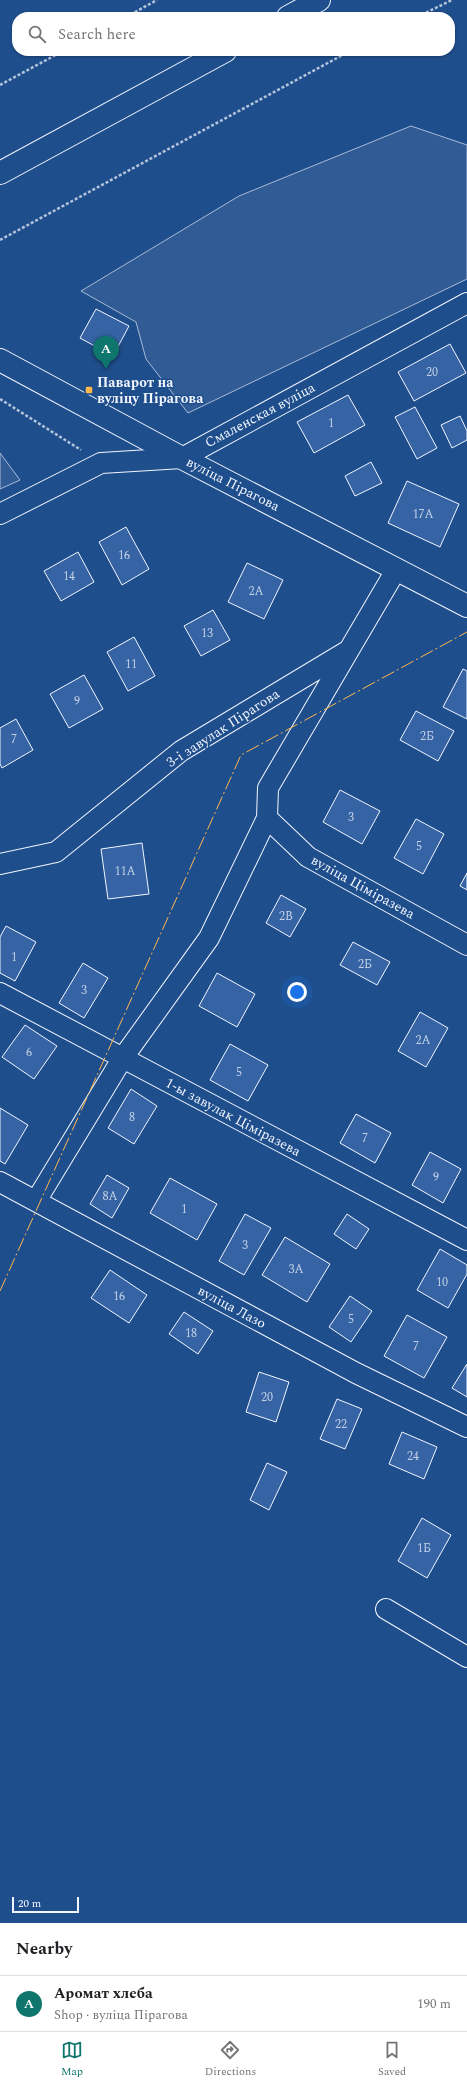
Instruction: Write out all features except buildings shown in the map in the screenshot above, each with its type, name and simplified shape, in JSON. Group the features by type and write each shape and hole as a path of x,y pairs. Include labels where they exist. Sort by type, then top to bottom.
{"main road":[{"path":"297,12 319,0"},
{"path":"0,173 216,56"},
{"name":"вуліца Пірагова","path":"0,360 182,458 467,606"}],"street":[{"name":"Смаленская вуліца","path":"0,514 101,463 182,458 467,303"},
{"name":"3-і завулак Пірагова","path":"0,864 56,852 181,751 349,650 396,570"},
{"path":"36,1202 122,1059 209,938 267,818 268,788 349,650"},
{"name":"вуліца Ціміразева","path":"267,818 308,857 467,945"},
{"name":"1-ы завулак Ціміразева","path":"0,993 122,1059 467,1240"},
{"name":"вуліца Лазо","path":"0,1182 356,1373 467,1427"},
{"path":"386,1609 467,1657"}],"path":[{"path":"135,12 157,0"},
{"path":"427,12 452,0"},
{"path":"0,85 54,56"},
{"path":"0,240 341,56"},
{"path":"0,399 101,463"}],"shaded area":[{"path":"411,126 467,145 467,279 188,413 146,359 136,322 81,291 239,196"},
{"path":"0,453 20,480 0,489"}],"power":[{"path":"0,1291 241,755 467,632"}],"place":[{"name":"Аромат хлеба","path":"106,369"},
{"name":"Паварот на вуліцу Пірагова","path":"89,390"}]}
